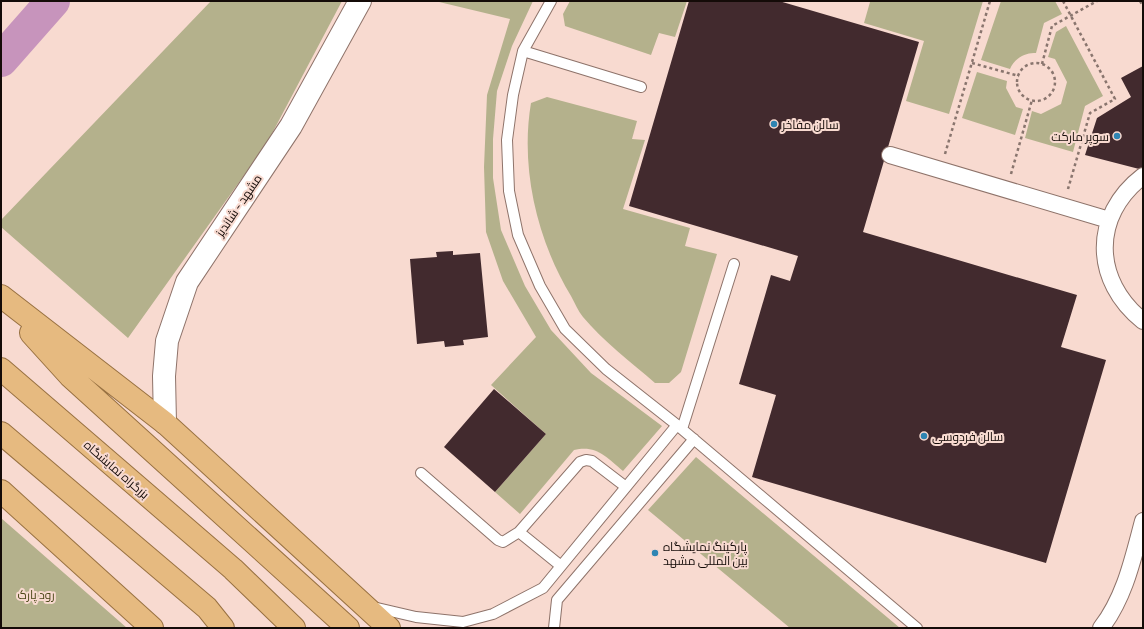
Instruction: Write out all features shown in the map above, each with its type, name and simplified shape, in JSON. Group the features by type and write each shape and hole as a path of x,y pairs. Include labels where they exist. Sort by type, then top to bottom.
{"highway":[{"path":"1,296 165,423 389,628"},
{"path":"1,300 70,376 348,628"},
{"name":"بزرگراه نمایشگاه","path":"1,369 234,570 294,628"},
{"path":"1,433 207,608 228,628"},
{"path":"1,491 152,628"},
{"path":"207,608 224,628"}],"main road":[{"name":"مشهد - شاندیز","path":"165,423 164,376 167,341 187,282 291,126 360,1"}],"street":[{"path":"890,155 1110,220"},
{"path":"1143,176 1129,187 1113,211 1105,238 1106,266 1116,292 1134,314 1143,321"},
{"path":"1101,628 1110,616 1126,580 1143,521"}],"lane":[{"path":"551,1 523,51 513,94 507,140 509,191 518,235 540,286 565,328 606,369 680,427 917,628"},
{"path":"523,51 641,87"},
{"path":"364,605 416,617 463,622 494,614 543,588 626,487 680,427 734,264"},
{"path":"554,628 557,600 694,439"},
{"path":"421,473 498,540 503,542 519,532 580,462 586,460 592,461 626,487"},
{"path":"519,532 561,566"},
{"path":"543,588 557,600"}],"path":[{"path":"940,170 990,1"},
{"path":"1062,1 1115,99 1090,113 1063,206"},
{"path":"1042,64 1052,26 1097,1"},
{"path":"1140,1 1143,6"},
{"path":"1034,62 1042,64 1049,66 1056,79 1052,94 1039,102 1024,98 1016,84 1020,69 1034,62"},
{"path":"972,63 1018,76"},
{"path":"1006,190 1032,100"}],"green space":[{"path":"211,1 342,1 267,143 128,338 1,227 1,220"},
{"path":"435,1 533,1 512,46 497,91 493,139 493,178 501,230 525,286 551,330 591,373 662,426 623,471 601,453 589,449 574,450 520,514 495,492 546,434 491,385 536,337 503,281 486,232 484,167 487,95 510,19"},
{"path":"570,1 687,1 675,37 659,33 651,55 565,26 563,14"},
{"path":"868,1 983,1 949,114 906,101 924,41 864,23 870,2"},
{"path":"1001,1 1055,1 1062,14 1044,23 1036,53 1020,57 1014,62 1010,69 981,60"},
{"path":"1066,26 1103,96 1085,106 1073,152 1025,138 1032,111 1041,114 1061,104 1067,82 1055,59 1048,57 1056,32"},
{"path":"977,72 1007,81 1006,88 1016,107 1023,109 1015,135 962,118"},
{"path":"547,97 637,121 632,139 645,140 623,209 690,228 685,246 717,254 681,372 669,383 655,383 591,326 578,310 549,251 534,203 528,153 528,128 531,103"},
{"path":"696,457 900,628 790,628 648,510"},
{"name":"رود پارک","path":"1,518 127,628 1,628"}],"building":[{"name":"سالن فردوسی","path":"689,1 779,1 919,42 863,232 1077,295 1061,347 1106,360 1046,563 752,477 776,395 739,384 771,275 790,281 798,256 629,206"},
{"name":"سوپر مارکت","path":"1143,66 1143,170 1085,155 1097,118 1131,97 1121,78"},
{"path":"453,251 453,255 480,253 488,337 463,340 464,345 445,347 444,341 417,344 410,259 437,257 436,252"},
{"path":"494,389 546,434 495,492 444,447"}],"waterway":[{"path":"1,60 53,1"}],"place":[{"name":"سالن مفاخر","path":"774,124"},
{"name":"سوپر مارکت","path":"1117,136"},
{"name":"سالن فردوسی","path":"924,436"},
{"name":"پارکینگ نمایشگاه بین المللی مشهد","path":"655,553"}]}
